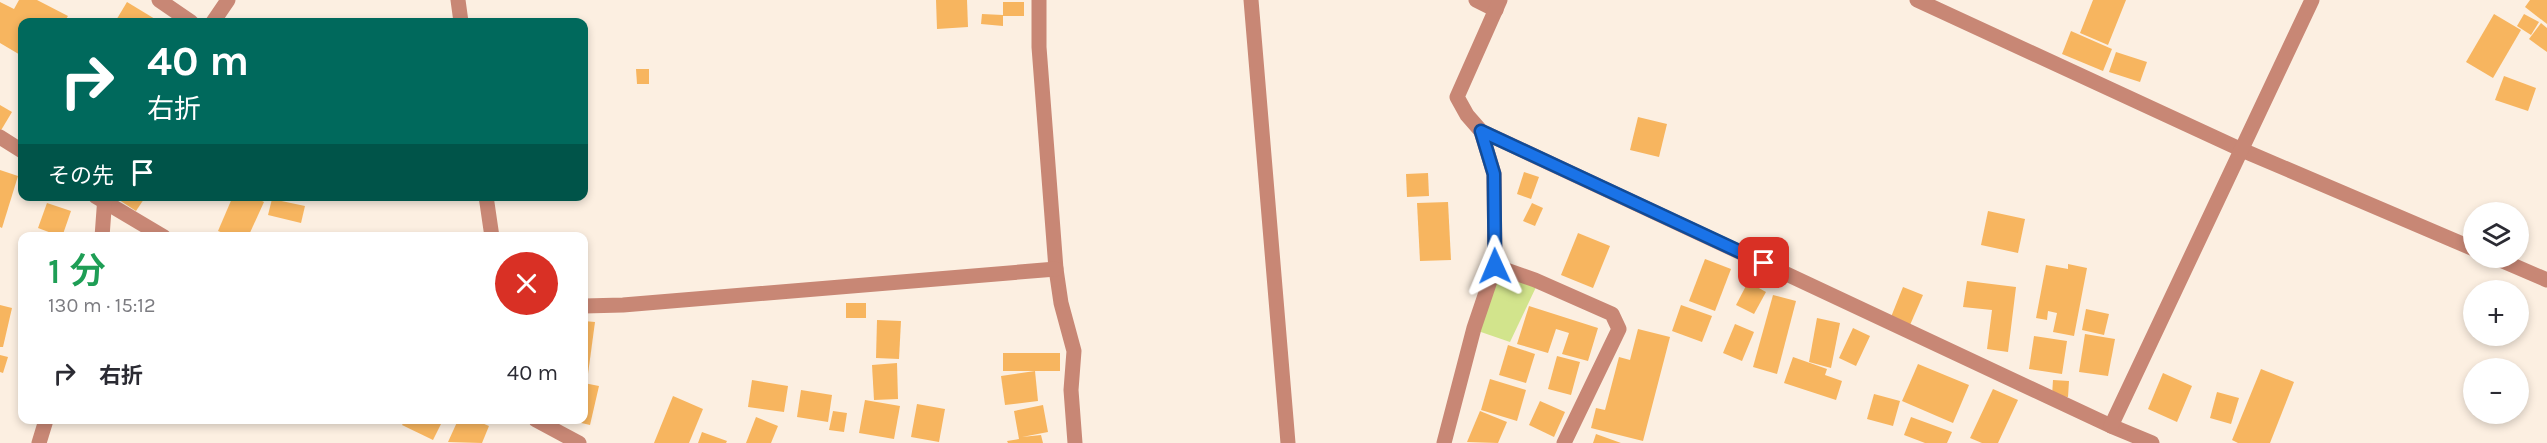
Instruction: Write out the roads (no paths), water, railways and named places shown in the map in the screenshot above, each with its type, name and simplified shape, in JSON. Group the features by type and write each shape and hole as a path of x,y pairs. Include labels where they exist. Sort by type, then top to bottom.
{"street":[{"path":"159,0 185,18"},
{"path":"216,18 228,0"},
{"path":"458,0 460,18"},
{"path":"1039,0 1039,47 1056,269 1061,303 1074,351 1071,390 1075,443"},
{"path":"1251,0 1288,443"},
{"path":"1476,0 1498,5 1457,97 1467,116 1481,131 2111,426 2152,443"},
{"path":"1917,0 2242,150 2463,244"},
{"path":"2111,426 2312,0"},
{"path":"1444,443 1474,328 1495,266 1494,174 1481,131"},
{"path":"0,137 18,148"},
{"path":"102,201 102,232"},
{"path":"107,201 156,232"},
{"path":"487,201 491,232"},
{"path":"1495,266 1535,280 1612,314 1619,329 1564,443"},
{"path":"2519,268 2547,280"},
{"path":"588,306 1056,269"},
{"path":"39,443 45,424"},
{"path":"543,424 579,443"}]}
